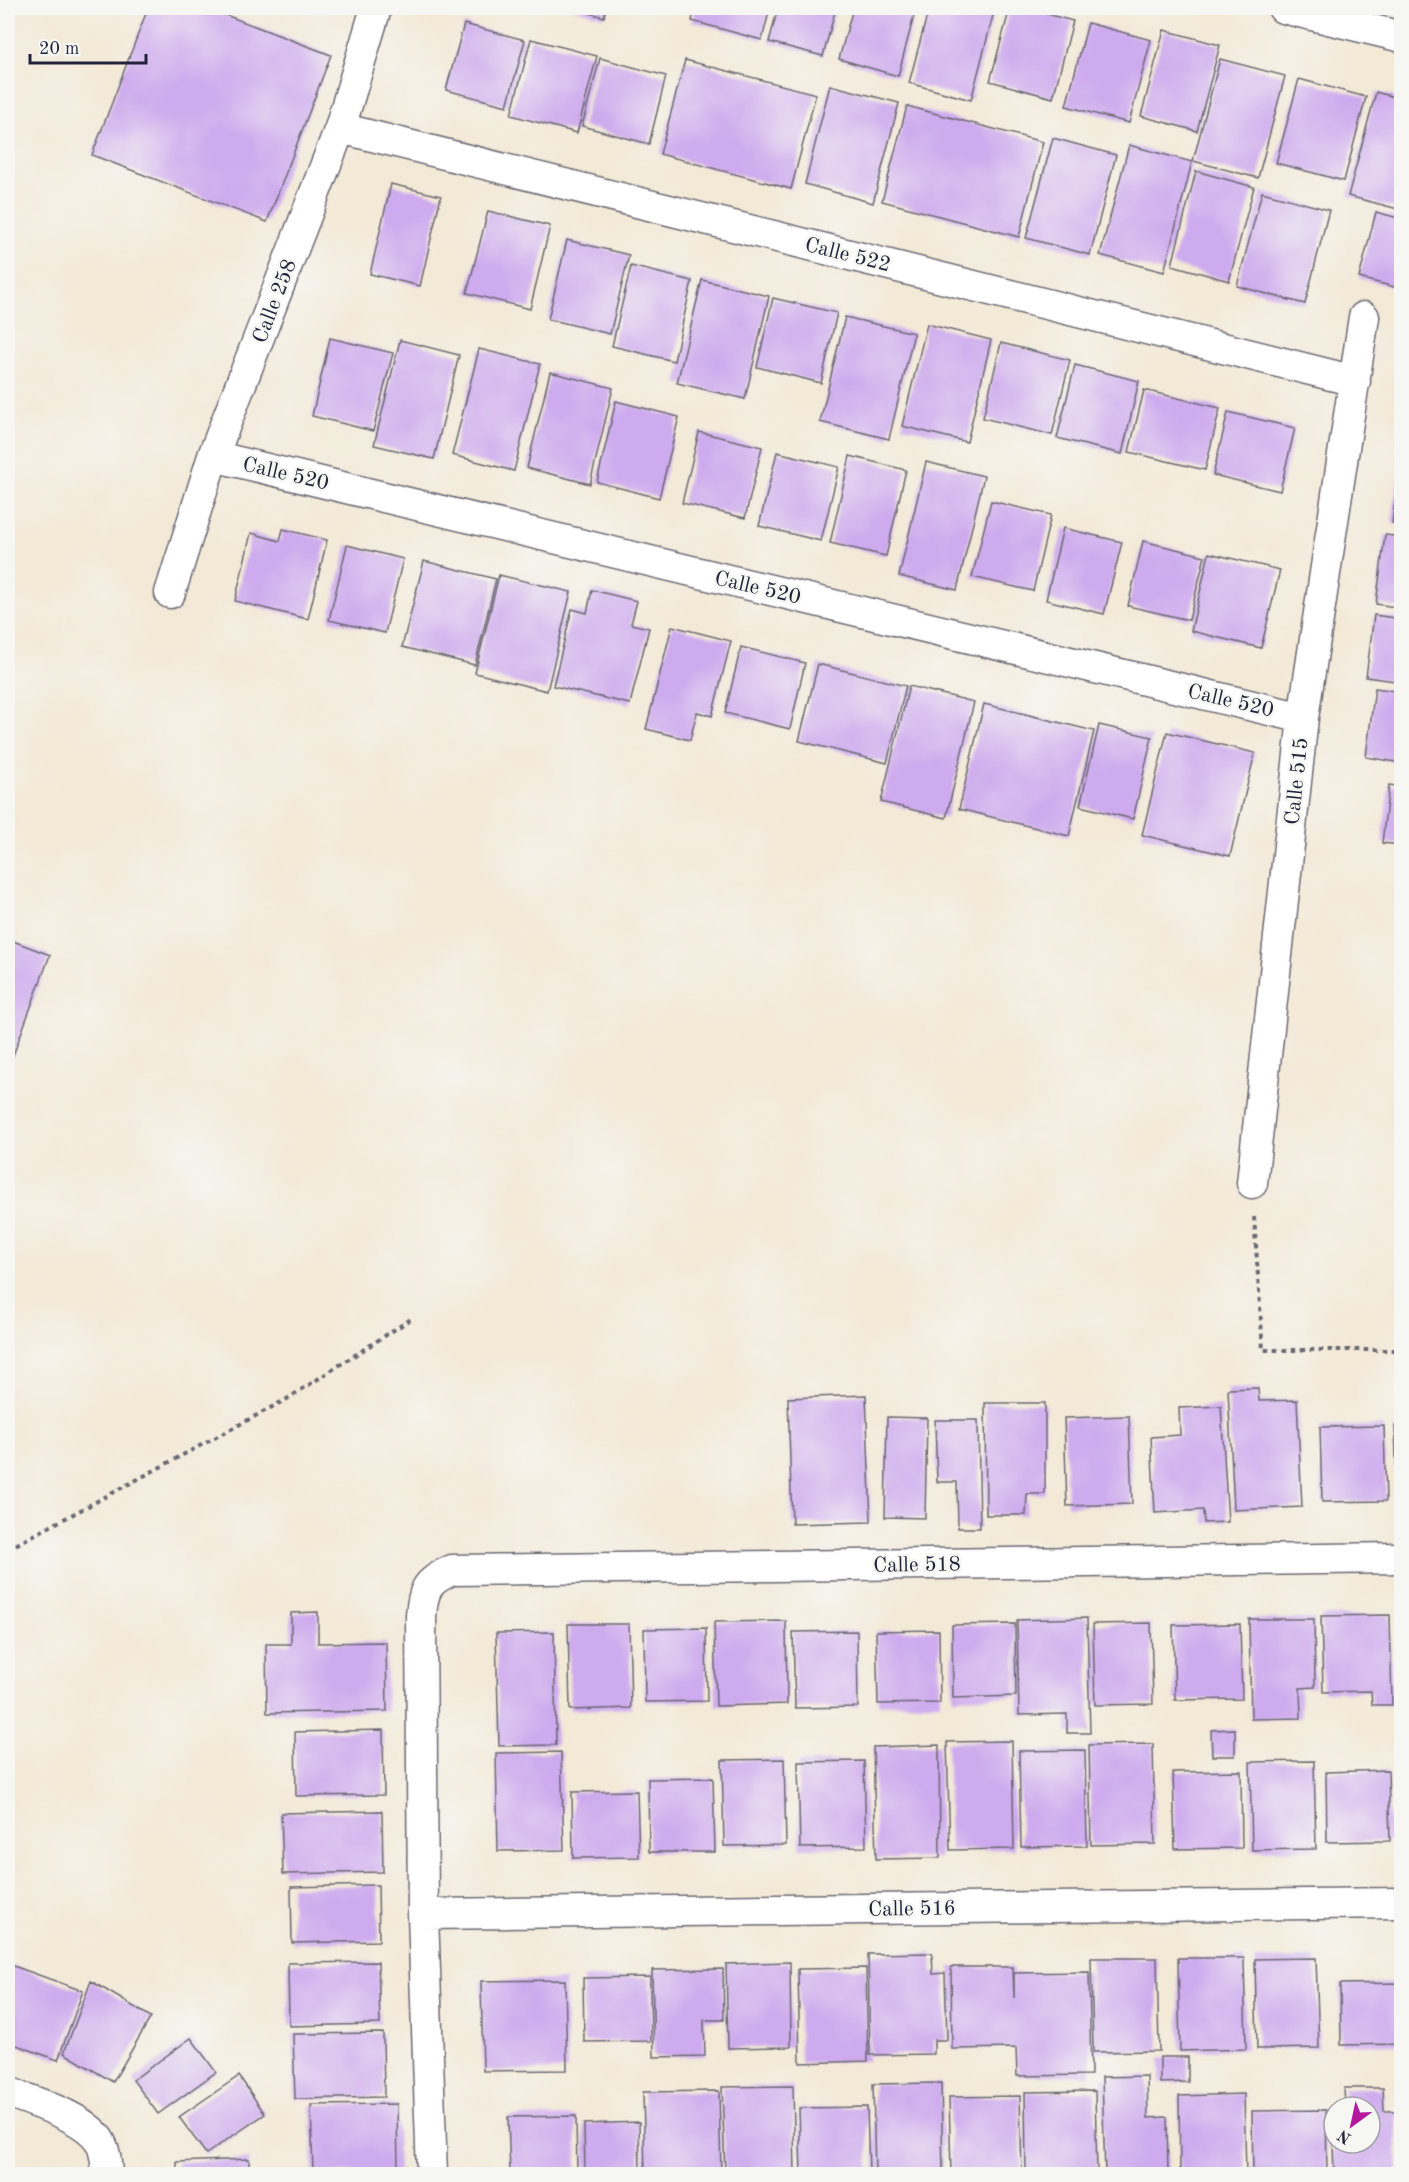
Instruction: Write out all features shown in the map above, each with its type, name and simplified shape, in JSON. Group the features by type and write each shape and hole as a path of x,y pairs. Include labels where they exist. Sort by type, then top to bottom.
{"street":[{"name":"Calle 258","path":"170,593 213,456 340,128 376,8"},
{"path":"1283,8 1401,37"},
{"name":"Calle 522","path":"340,128 1355,381"},
{"name":"Calle 515","path":"1252,1183 1303,718 1364,317"},
{"name":"Calle 520","path":"213,456 1303,718"},
{"name":"Calle 518","path":"423,1914 422,1595 434,1578 452,1570 1401,1558"},
{"name":"Calle 516","path":"423,1914 1401,1902"},
{"path":"423,1914 432,2175"},
{"path":"8,2092 51,2108 84,2127 99,2140 106,2155 107,2175"}],"path":[{"path":"1252,1183 1263,1350 1401,1350"},
{"path":"8,1549 287,1399 414,1317"}],"building":[{"path":"148,8 207,8 331,55 267,222 92,155"},
{"path":"571,8 606,8 604,17"},
{"path":"695,8 770,8 762,40 692,21"},
{"path":"778,8 836,8 823,56 769,42"},
{"path":"853,8 916,8 898,76 839,59"},
{"path":"929,8 995,8 971,100 909,83"},
{"path":"1010,8 1024,8 1073,21 1053,98 990,81"},
{"path":"1088,23 1151,40 1129,123 1066,106"},
{"path":"464,24 525,40 507,106 446,90"},
{"path":"1164,30 1220,45 1197,131 1141,116"},
{"path":"531,39 597,56 577,133 511,115"},
{"path":"600,58 666,76 649,144 582,126"},
{"path":"1220,59 1285,76 1258,178 1193,161"},
{"path":"685,60 816,94 791,189 660,154"},
{"path":"1299,79 1366,97 1344,181 1276,163"},
{"path":"830,85 899,103 873,203 805,184"},
{"path":"1376,92 1402,99 1402,210 1348,196"},
{"path":"907,106 1043,142 1019,237 882,201"},
{"path":"1053,138 1116,155 1090,255 1026,238"},
{"path":"1129,145 1192,162 1164,272 1100,255"},
{"path":"1196,171 1254,187 1229,281 1172,265"},
{"path":"391,184 441,196 420,286 370,274"},
{"path":"1262,192 1329,210 1305,304 1237,286"},
{"path":"488,211 550,226 530,309 467,293"},
{"path":"1376,212 1402,219 1402,289 1359,278"},
{"path":"567,240 629,255 610,334 548,319"},
{"path":"631,266 692,281 674,361 612,346"},
{"path":"702,280 769,296 745,399 677,383"},
{"path":"773,298 837,313 821,383 757,367"},
{"path":"845,317 914,333 889,439 820,422"},
{"path":"927,324 991,340 967,442 902,426"},
{"path":"330,338 393,353 373,431 312,416"},
{"path":"400,340 459,355 434,459 374,445"},
{"path":"1001,343 1070,360 1052,435 983,418"},
{"path":"479,349 540,364 514,471 452,455"},
{"path":"1075,365 1139,381 1122,454 1057,438"},
{"path":"550,372 613,388 590,484 527,468"},
{"path":"1144,390 1220,408 1205,470 1129,452"},
{"path":"616,401 679,417 659,498 597,482"},
{"path":"1228,412 1295,428 1280,491 1213,475"},
{"path":"699,432 762,447 745,518 682,503"},
{"path":"777,452 839,467 821,541 759,526"},
{"path":"850,456 906,470 886,556 830,543"},
{"path":"926,462 984,476 957,590 899,576"},
{"path":"1400,465 1402,465 1402,524 1392,523"},
{"path":"991,501 1051,515 1033,591 972,577"},
{"path":"1063,528 1122,542 1104,614 1046,600"},
{"path":"283,529 327,540 308,619 235,601 251,533 280,541"},
{"path":"1385,535 1402,537 1402,608 1376,604"},
{"path":"1143,541 1205,556 1189,620 1128,606"},
{"path":"347,545 403,559 385,633 329,620"},
{"path":"1209,553 1280,570 1261,648 1191,631"},
{"path":"424,561 496,579 475,665 402,647"},
{"path":"499,575 571,592 547,691 475,673"},
{"path":"592,590 637,601 631,624 649,628 630,704 553,686 572,609 587,613"},
{"path":"1374,615 1402,619 1402,682 1366,677"},
{"path":"672,626 731,641 712,716 697,712 690,740 646,729"},
{"path":"741,647 805,663 790,729 725,713"},
{"path":"818,664 906,686 887,763 799,741"},
{"path":"909,686 974,702 946,818 881,802"},
{"path":"1375,688 1402,692 1402,763 1366,757"},
{"path":"984,704 1094,731 1069,836 959,809"},
{"path":"1099,725 1152,737 1133,819 1080,806"},
{"path":"1167,732 1255,753 1230,856 1142,835"},
{"path":"1389,785 1402,787 1402,845 1382,843"},
{"path":"8,939 50,955 8,1069"},
{"path":"1258,1388 1259,1401 1297,1400 1302,1507 1234,1510 1228,1389"},
{"path":"866,1395 871,1522 792,1524 788,1398"},
{"path":"985,1403 1045,1403 1045,1494 1027,1494 1026,1515 986,1515"},
{"path":"1221,1406 1228,1522 1204,1523 1203,1510 1155,1513 1151,1437 1180,1435 1179,1408"},
{"path":"1129,1416 1132,1504 1067,1506 1064,1418"},
{"path":"887,1417 927,1418 925,1518 885,1517"},
{"path":"935,1420 978,1420 980,1528 958,1528 957,1482 937,1482"},
{"path":"1384,1426 1386,1501 1322,1502 1320,1427"},
{"path":"1395,1426 1402,1426 1402,1491 1397,1491"},
{"path":"318,1612 318,1643 386,1642 387,1711 267,1713 266,1644 291,1644 291,1613"},
{"path":"1390,1615 1392,1705 1372,1705 1371,1691 1323,1692 1321,1616"},
{"path":"1087,1618 1090,1733 1067,1733 1067,1714 1019,1715 1017,1620"},
{"path":"1249,1619 1314,1619 1315,1687 1300,1688 1301,1718 1251,1719"},
{"path":"786,1621 787,1704 716,1706 714,1622"},
{"path":"1151,1623 1153,1704 1095,1705 1093,1624"},
{"path":"568,1624 629,1624 631,1708 570,1710"},
{"path":"1015,1624 1016,1696 953,1698 952,1625"},
{"path":"1240,1624 1242,1699 1175,1700 1173,1625"},
{"path":"706,1628 707,1701 645,1702 644,1629"},
{"path":"939,1630 940,1703 878,1704 876,1631"},
{"path":"857,1631 858,1707 795,1708 793,1632"},
{"path":"554,1632 556,1745 499,1746 496,1633"},
{"path":"1235,1729 1235,1756 1212,1756 1211,1730"},
{"path":"383,1730 384,1795 296,1796 295,1732"},
{"path":"1395,1737 1402,1737 1402,1852 1397,1853"},
{"path":"1012,1741 1014,1849 950,1850 947,1742"},
{"path":"1153,1744 1155,1844 1091,1845 1089,1745"},
{"path":"939,1745 940,1858 876,1859 873,1747"},
{"path":"1085,1750 1087,1846 1021,1847 1019,1751"},
{"path":"561,1752 564,1850 498,1851 496,1753"},
{"path":"784,1759 786,1845 724,1846 722,1760"},
{"path":"864,1761 866,1847 800,1848 798,1762"},
{"path":"1314,1761 1316,1849 1252,1850 1250,1762"},
{"path":"1388,1770 1390,1841 1327,1842 1326,1772"},
{"path":"1241,1771 1242,1848 1175,1849 1173,1772"},
{"path":"713,1778 715,1852 649,1852 648,1779"},
{"path":"637,1791 639,1857 573,1858 572,1792"},
{"path":"382,1811 383,1872 283,1874 281,1813"},
{"path":"378,1885 379,1941 292,1943 291,1887"},
{"path":"932,1953 933,1974 945,1973 947,2040 934,2040 934,2054 870,2055 868,1954"},
{"path":"1091,1958 1157,1958 1159,2051 1093,2052"},
{"path":"1178,1958 1244,1958 1246,2049 1180,2051"},
{"path":"1316,1958 1319,2048 1257,2049 1255,1959"},
{"path":"378,1962 380,2024 289,2026 288,1963"},
{"path":"790,1962 791,2047 728,2048 726,1964"},
{"path":"8,1964 83,1991 58,2060 8,2042"},
{"path":"951,1967 1013,1967 1014,1998 1014,1973 1089,1972 1091,2075 1017,2076 1016,2048 952,2049"},
{"path":"866,1968 868,2061 800,2063 798,1969"},
{"path":"723,1969 724,2020 704,2020 705,2056 654,2057 652,1970"},
{"path":"650,1977 651,2041 584,2042 583,1978"},
{"path":"565,1980 567,2070 483,2071 481,1981"},
{"path":"91,1981 151,2017 113,2082 64,2053"},
{"path":"1401,1983 1402,2044 1341,2045 1340,1984"},
{"path":"383,2033 384,2097 295,2099 293,2034"},
{"path":"191,2038 216,2072 158,2114 133,2080"},
{"path":"1160,2057 1188,2057 1188,2082 1160,2083"},
{"path":"239,2076 265,2114 206,2154 179,2117"},
{"path":"1147,2076 1148,2118 1167,2117 1168,2174 1105,2174 1102,2077"},
{"path":"941,2083 943,2174 875,2174 873,2084"},
{"path":"793,2086 795,2174 725,2174 722,2087"},
{"path":"1344,2088 1383,2088 1384,2111 1396,2111 1398,2174 1334,2174 1333,2155 1382,2155 1382,2095 1344,2095"},
{"path":"719,2091 721,2174 645,2174 643,2092"},
{"path":"1095,2091 1097,2174 1026,2174 1025,2092"},
{"path":"1244,2094 1246,2174 1180,2174 1179,2096"},
{"path":"1020,2096 1022,2174 951,2174 949,2097"},
{"path":"397,2104 398,2172 313,2173 311,2105"},
{"path":"867,2107 869,2174 801,2174 799,2108"},
{"path":"1322,2110 1322,2155 1327,2155 1327,2174 1253,2174 1252,2111"},
{"path":"576,2116 577,2174 510,2174 508,2117"},
{"path":"639,2122 640,2174 585,2174 584,2124"},
{"path":"249,2159 249,2174 177,2174 177,2162"},
{"path":"31,2172 74,2172 74,2174 31,2174"}]}
